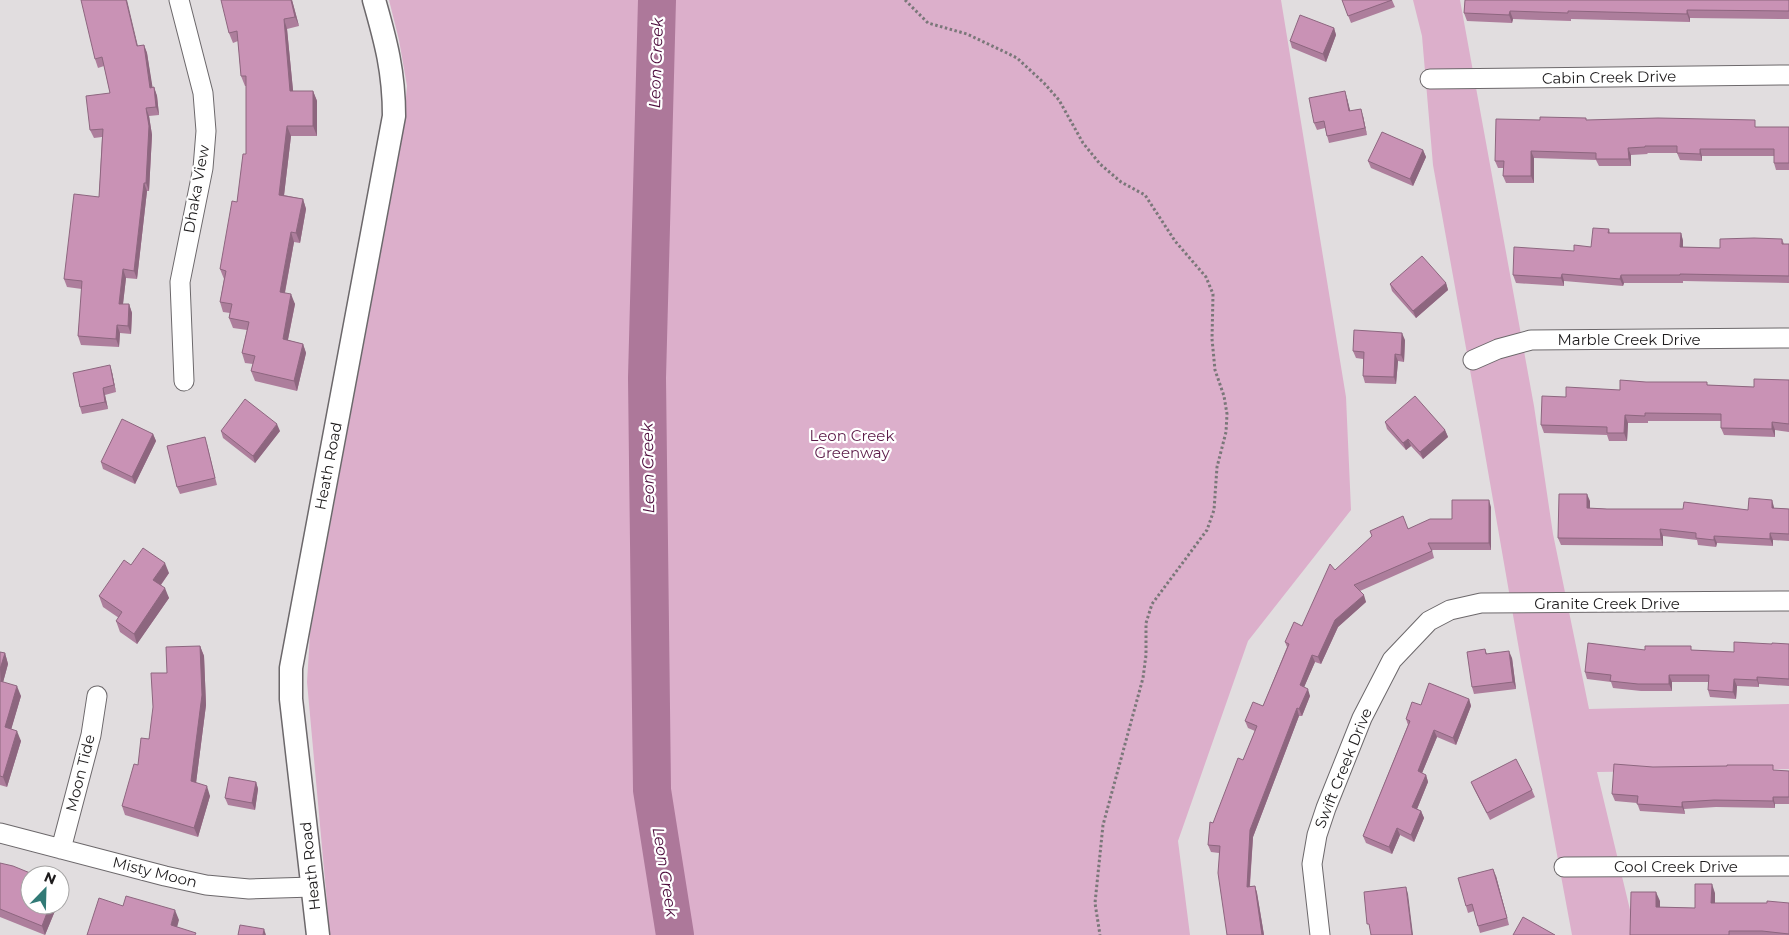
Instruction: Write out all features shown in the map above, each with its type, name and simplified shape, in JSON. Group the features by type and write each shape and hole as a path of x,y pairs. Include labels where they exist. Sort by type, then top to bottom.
{"street":[{"name":"Dhaka View","path":"179,0 202,93 206,131 203,168 180,282 184,381"},
{"name":"Heath Road","path":"318,935 291,699 290,668 394,116 394,87 389,53 374,0"},
{"name":"Cabin Creek Drive","path":"1430,79 1789,75"},
{"name":"Marble Creek Drive","path":"1473,360 1498,349 1532,340 1789,338"},
{"name":"Granite Creek Drive","path":"1428,621 1450,610 1481,603 1789,601"},
{"name":"Swift Creek Drive","path":"1320,935 1312,864 1317,835 1326,808 1362,718 1392,660 1428,621"},
{"name":"Moon Tide","path":"61,849 91,735 97,696"},
{"name":"Misty Moon","path":"0,833 206,885 249,889 313,887"},
{"name":"Cool Creek Drive","path":"1564,867 1789,866"}],"path":[{"path":"905,0 928,23 967,34 1017,58 1044,83 1060,100 1083,143 1100,164 1121,182 1145,195 1175,241 1206,277 1213,294 1212,339 1215,370 1224,396 1227,414 1226,432 1217,467 1214,510 1207,530 1152,604 1146,623 1144,678 1103,825 1096,903 1100,935"}],"green space":[{"name":"Leon Creek Greenway","path":"389,0 1281,0 1346,397 1351,510 1248,641 1178,841 1190,935 330,935 307,682 310,634 402,139 407,86 399,40"},
{"path":"1413,0 1460,0 1534,406 1553,534 1589,709 1789,704 1789,769 1597,772 1631,914 1633,935 1572,935 1521,661 1433,165 1422,36"}],"building":[{"path":"81,0 126,0 137,46 144,45 150,88 154,87 156,107 146,108 149,126 146,183 144,183 134,271 123,269 119,304 129,304 128,326 117,325 116,339 78,336 82,281 64,279 74,194 99,197 103,129 90,130 86,96 110,93 102,57 95,59"},
{"path":"221,0 291,0 295,17 284,19 290,91 313,91 313,126 287,126 279,195 303,199 296,233 291,232 280,292 291,294 283,339 303,344 294,381 251,371 255,356 242,353 249,322 229,318 232,304 220,302 226,271 220,269 232,201 237,202 243,154 246,154 246,76 241,76 237,31 229,33"},
{"path":"1342,0 1392,0 1348,16"},
{"path":"1465,0 1789,0 1789,11 1687,10 1687,14 1510,11 1509,15 1464,13"},
{"path":"1300,15 1334,28 1323,54 1290,41"},
{"path":"1345,91 1349,111 1361,109 1365,128 1327,136 1324,121 1314,123 1309,98"},
{"path":"1540,117 1586,118 1586,120 1658,118 1755,120 1755,127 1789,127 1789,163 1774,163 1774,149 1700,149 1700,154 1677,153 1677,146 1645,146 1628,148 1629,159 1596,159 1596,153 1531,151 1531,176 1503,176 1504,161 1495,161 1496,119 1540,120"},
{"path":"1382,132 1423,150 1410,179 1368,161"},
{"path":"1593,228 1609,229 1608,233 1681,233 1680,247 1720,248 1720,239 1782,239 1782,244 1789,244 1789,276 1621,275 1620,279 1562,274 1561,278 1513,275 1514,247 1574,251 1574,245 1591,247"},
{"path":"1422,256 1446,283 1413,311 1390,284"},
{"path":"1354,330 1402,333 1401,355 1395,354 1394,377 1363,376 1364,352 1353,351"},
{"path":"110,365 114,385 103,388 105,402 80,407 73,373"},
{"path":"1754,379 1789,380 1789,424 1772,422 1772,429 1721,428 1721,414 1645,413 1645,416 1625,415 1624,433 1607,433 1607,427 1541,425 1542,396 1566,397 1566,387 1620,390 1620,380 1707,382 1707,385 1754,387"},
{"path":"1415,396 1445,430 1420,452 1408,439 1403,443 1385,422"},
{"path":"245,399 277,424 253,456 221,431"},
{"path":"122,419 153,434 132,477 101,462"},
{"path":"205,437 215,478 177,487 167,446"},
{"path":"1559,494 1587,494 1587,508 1607,509 1683,509 1684,502 1748,510 1749,498 1772,500 1772,508 1789,509 1789,534 1770,533 1770,539 1714,536 1714,540 1696,538 1696,533 1660,529 1661,539 1558,538"},
{"path":"1452,500 1489,500 1489,543 1428,543 1432,551 1354,585 1364,595 1335,620 1318,657 1312,655 1300,685 1308,689 1299,709 1297,708 1250,830 1247,887 1255,886 1262,935 1227,935 1218,873 1220,846 1208,845 1210,822 1213,823 1238,758 1243,760 1257,726 1245,721 1253,702 1263,706 1289,644 1285,642 1294,622 1302,626 1330,564 1335,570 1372,536 1370,531 1403,516 1408,529 1430,519 1452,519"},
{"path":"143,548 165,563 153,580 165,588 134,634 116,621 122,612 99,596 124,560 131,565"},
{"path":"1734,642 1789,644 1789,679 1757,677 1757,680 1734,679 1733,692 1708,690 1709,675 1669,675 1669,684 1638,684 1610,681 1611,675 1585,672 1588,643 1645,650 1645,646 1691,646 1691,650 1734,652"},
{"path":"200,646 202,695 191,781 207,786 194,828 122,806 134,764 138,765 141,738 149,739 153,707 151,673 167,673 166,647"},
{"path":"1485,649 1486,654 1509,651 1513,682 1472,687 1467,652"},
{"path":"0,652 5,653 0,669"},
{"path":"0,681 17,686 5,727 17,731 3,777 0,776"},
{"path":"1429,683 1469,699 1453,738 1434,730 1418,771 1426,775 1412,807 1421,811 1411,835 1397,828 1389,847 1363,836 1410,721 1406,719 1412,702 1421,705"},
{"path":"1516,759 1532,790 1487,813 1471,782"},
{"path":"1614,764 1653,767 1773,765 1773,770 1789,771 1789,797 1773,797 1773,801 1714,800 1682,802 1682,807 1637,804 1638,796 1612,794"},
{"path":"229,777 256,782 252,803 225,798"},
{"path":"0,863 20,869 20,915 46,915 42,926 0,909"},
{"path":"1493,869 1507,918 1478,926 1472,904 1466,906 1458,878"},
{"path":"1695,884 1712,884 1711,903 1767,903 1767,901 1789,903 1789,934 1762,931 1729,931 1729,935 1630,935 1631,892 1656,892 1656,907 1695,908"},
{"path":"1406,887 1412,935 1371,935 1369,924 1367,924 1364,892"},
{"path":"126,896 175,910 171,925 196,933 195,935 87,935 99,898 123,906"},
{"path":"1523,917 1555,935 1513,935"},
{"path":"240,925 264,929 263,935 238,935"}],"waterway":[{"name":"Leon Creek","path":"657,0 647,378 652,790 675,935"}]}
